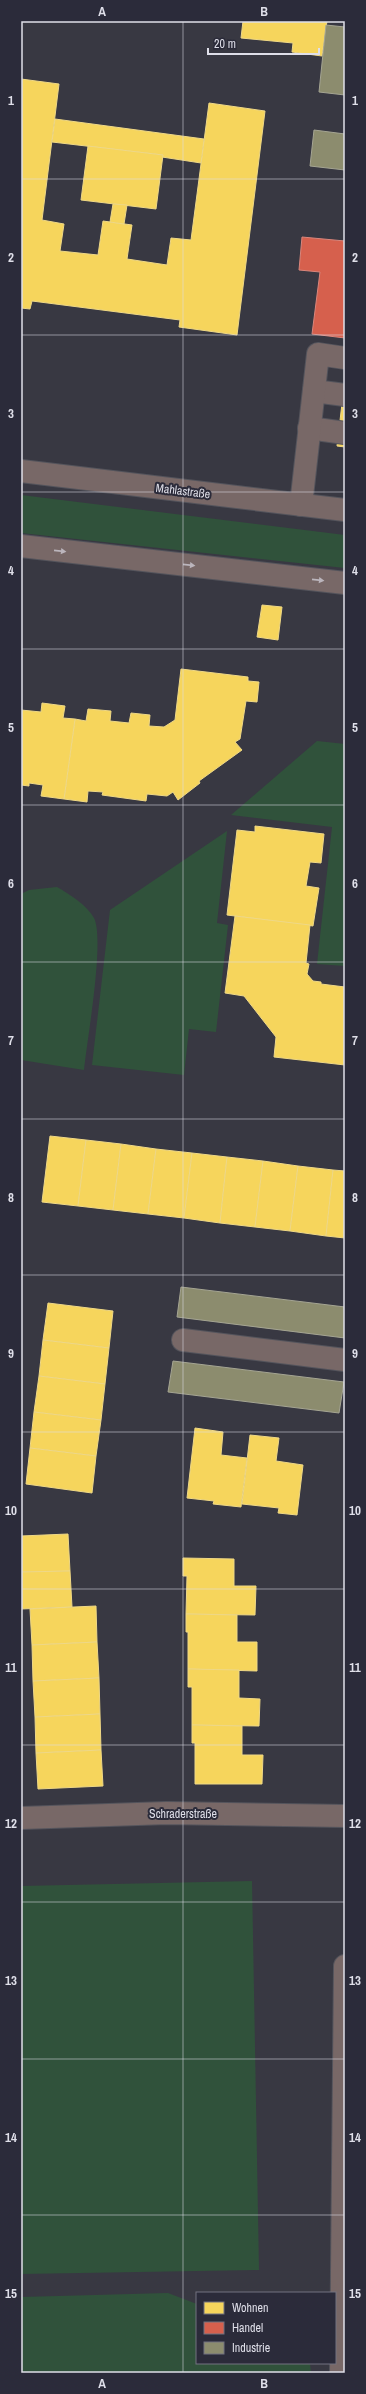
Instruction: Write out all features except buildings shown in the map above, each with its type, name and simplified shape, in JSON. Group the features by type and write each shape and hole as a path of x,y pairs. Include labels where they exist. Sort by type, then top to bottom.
{"street":[{"path":"301,505 318,354 345,358"},
{"path":"314,391 345,395"},
{"path":"310,428 345,433"},
{"name":"Mahlastraße","path":"21,471 345,510"},
{"path":"21,546 345,583"},
{"path":"183,1340 345,1360"},
{"name":"Schraderstraße","path":"21,1818 167,1813 345,1816"},
{"path":"341,2373 345,1966"}],"green space":[{"path":"21,495 345,535 345,568 21,533"},
{"path":"317,741 345,744 345,966 317,964 332,827 231,815"},
{"path":"227,831 217,923 228,925 216,1032 189,1029 184,1075 92,1065 110,910"},
{"path":"57,887 72,896 91,913 97,930 98,947 94,991 84,1070 21,1060 21,894 29,890"},
{"path":"252,1881 259,2270 21,2274 21,1886"},
{"path":"168,2293 196,2304 196,2364 310,2364 311,2373 21,2373 21,2297"}]}
